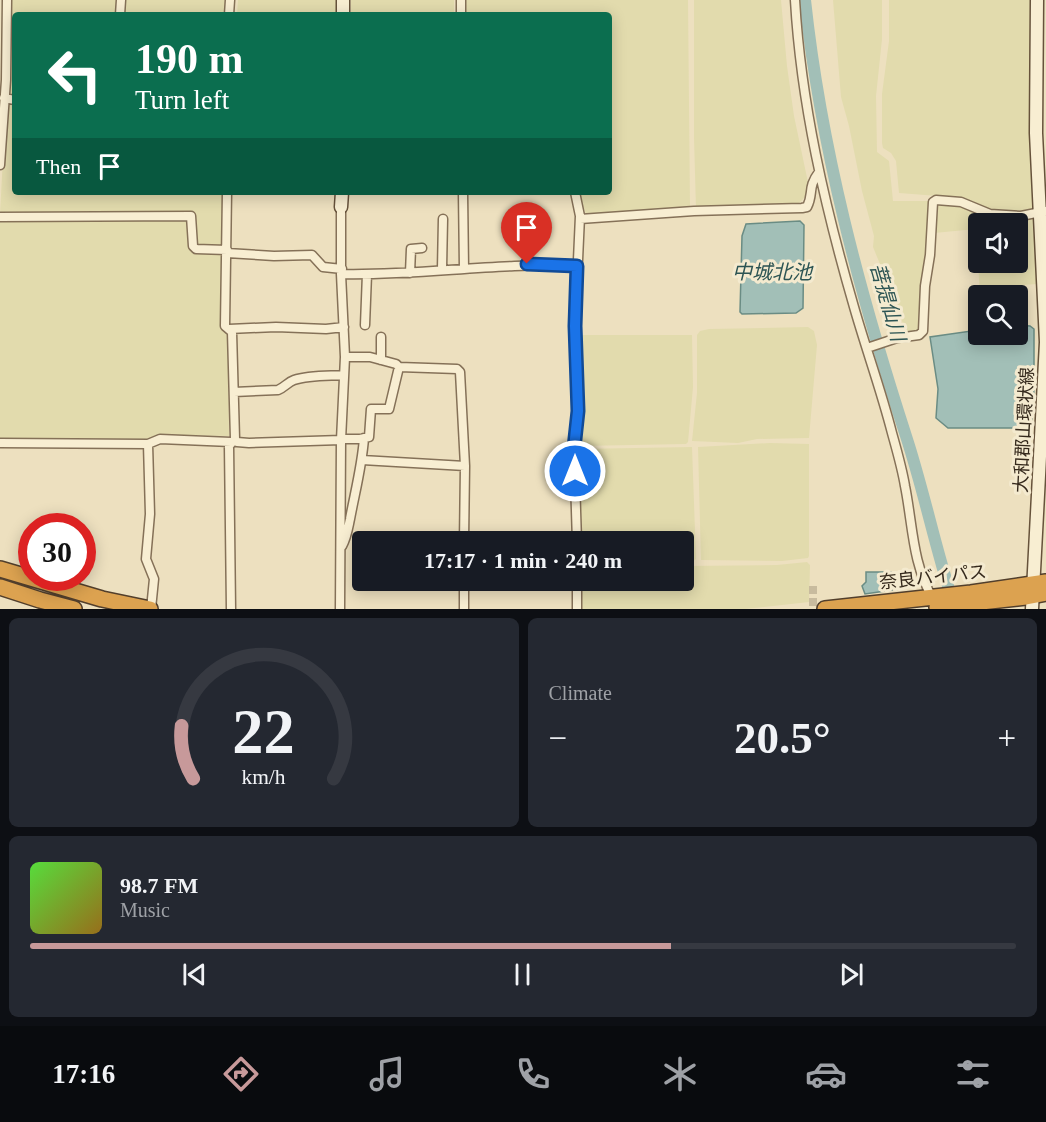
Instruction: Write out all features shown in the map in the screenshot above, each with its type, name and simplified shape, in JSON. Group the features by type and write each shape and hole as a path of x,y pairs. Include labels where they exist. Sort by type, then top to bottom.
{"highway":[{"path":"0,569 18,575"},
{"path":"0,587 74,609"},
{"path":"74,591 151,609"},
{"name":"奈良バイパス","path":"825,609 938,603 1038,593"},
{"name":"奈良バイパス","path":"916,609 938,603"}],"main road":[{"name":"大和郡山環状線","path":"1037,0 1036,122 1042,211 1046,342 1038,593"},
{"path":"341,207 342,195"},
{"path":"63,591 105,609"},
{"path":"40,600 54,609"}],"street":[{"path":"0,165 6,80 7,0"},
{"path":"795,0 800,66 819,172 845,274 868,347 905,485 913,547 924,582 938,603"},
{"path":"4,98 12,99"},
{"path":"580,219 694,211 802,208 807,207 810,201 811,183 819,172"},
{"path":"227,195 225,326 232,332 234,392 233,441 229,446 231,609"},
{"path":"463,195 464,268"},
{"path":"575,195 580,219 575,326 578,411 574,448 577,531"},
{"path":"868,347 897,338 919,335 923,331 933,202 936,200 962,202 990,214 1021,216 1042,211"},
{"path":"340,609 341,440 345,357 341,207"},
{"path":"0,217 191,216 193,246 196,249 273,256 312,255 316,257 319,265 341,272 410,273 527,264 577,266"},
{"path":"442,219 442,269"},
{"path":"410,273 411,249 422,248"},
{"path":"365,325 367,274"},
{"path":"229,329 344,327"},
{"path":"381,337 381,360"},
{"path":"345,357 370,357 396,364 399,367 457,369 460,372 465,466 465,531"},
{"path":"0,442 148,444 160,439 249,443 364,438 369,437 371,409 389,409 399,367"},
{"path":"234,392 278,390 284,388 291,380 299,378 344,375"},
{"path":"340,549 347,536 364,438"},
{"path":"148,444 150,514 146,559 154,579 151,609"},
{"path":"362,460 465,466"},
{"path":"464,591 464,609"},
{"path":"577,591 577,609"}],"shaded area":[{"path":"10,0 118,0 118,12 12,12 12,97 7,96"},
{"path":"123,0 227,0 227,12 123,12"},
{"path":"238,0 338,0 338,12 237,12"},
{"path":"351,0 454,0 454,12 351,12"},
{"path":"464,0 688,0 690,209 586,214 581,195 612,195 612,12 464,12"},
{"path":"694,0 781,0 794,116 810,192 796,206 696,209"},
{"path":"833,0 882,0 882,39 876,96 877,152 889,161 893,201 928,201 930,203 921,286 920,326 917,332 905,332 900,313 873,247 874,236 841,97"},
{"path":"889,0 1031,0 1030,160 1033,209 1023,212 990,211 964,198 899,193 896,161 891,153 883,148 882,143 882,94 889,41"},
{"path":"6,101 12,102 12,195 226,195 225,248 196,247 192,215 0,214"},
{"path":"941,203 970,207 974,213 968,213 968,230 934,233 936,206"},
{"path":"1028,217 1034,217 1037,284 979,285 979,273 1028,273"},
{"path":"0,221 187,221 189,249 194,253 222,254 220,328 228,334 229,436 159,435 148,440 0,438"},
{"path":"808,327 814,331 817,345 809,438 757,439 738,443 692,441 697,393 697,335 700,331"},
{"path":"576,335 692,335 693,387 688,442 686,444 579,446 576,444"},
{"path":"770,443 809,444 808,558 782,561 701,560 698,447"},
{"path":"692,447 696,559 694,560 694,531 576,531 576,452 579,449"},
{"path":"807,562 810,565 809,602 745,609 579,609 578,591 694,591 694,566 777,565"}],"water":[{"name":"中城北池","path":"800,221 804,225 803,308 796,313 742,314 740,312 742,236 746,224"},
{"path":"1028,326 1034,329 1034,389 1031,428 948,428 936,418 938,389 930,337 968,331 968,345 1028,345"},
{"path":"866,572 891,572 892,590 865,594 862,586 866,582"}],"waterway":[{"name":"菩提仙川","path":"805,0 821,111 844,221 873,329 953,602"}],"tunnel":[{"path":"813,586 813,609"}],"route":[{"path":"527,264 577,266 575,365 578,411 574,448 575,471"}]}
